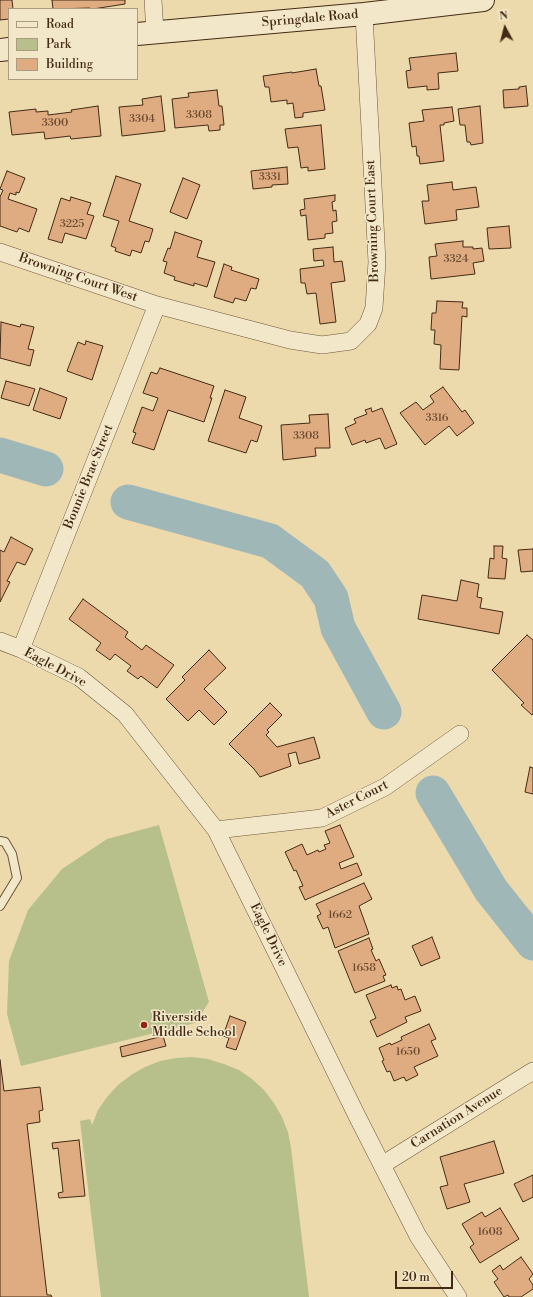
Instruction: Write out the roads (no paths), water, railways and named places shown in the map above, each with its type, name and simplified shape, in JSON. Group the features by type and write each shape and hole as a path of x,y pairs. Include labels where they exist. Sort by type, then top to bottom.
{"street":[{"path":"146,33 153,0"},
{"name":"Springdale Road","path":"146,33 364,14 397,5 483,0"},
{"name":"Browning Court East","path":"157,305 290,340 322,345 351,340 368,324 374,308 377,262 364,14"},
{"name":"Browning Court West","path":"0,252 157,305"},
{"name":"Bonnie Brae Street","path":"21,649 157,305"},
{"name":"Eagle Drive","path":"0,641 21,649 79,678 125,714 216,830 418,1236 458,1297"},
{"name":"Aster Court","path":"216,830 322,818 385,787 460,734"},
{"name":"Carnation Avenue","path":"382,1165 533,1071"}],"lane":[{"path":"0,841 5,842 12,854 17,878 0,906"}],"waterway":[{"path":"0,455 46,469"},
{"path":"128,502 270,541 315,574 331,598 338,628 384,712"},
{"path":"433,793 491,890 533,943"}],"place":[{"name":"Riverside Middle School","path":"144,1025"}]}
